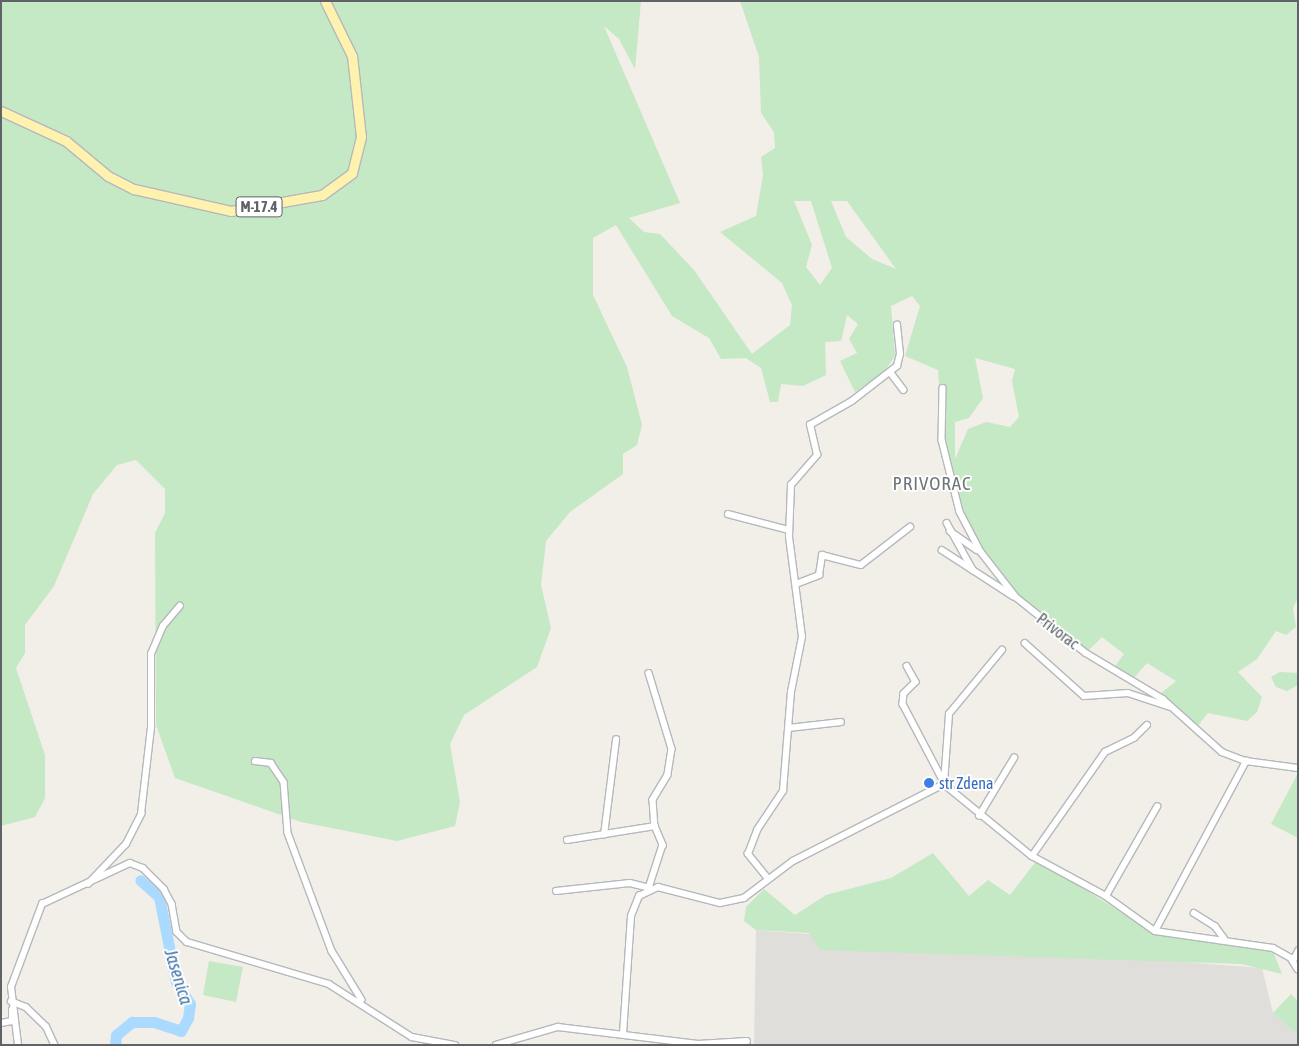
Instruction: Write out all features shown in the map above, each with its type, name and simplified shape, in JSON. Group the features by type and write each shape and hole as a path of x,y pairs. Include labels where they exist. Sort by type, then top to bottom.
{"main road":[{"name":"M-17.4","path":"1,111 66,140 108,176 134,189 231,211 322,195 352,173 360,137 354,62 343,30 325,1"}],"street":[{"path":"768,878 748,854 757,830 783,792 788,728 802,637 789,530 791,485 817,455 810,425 891,373 900,354 896,325"},
{"path":"891,373 904,390"},
{"name":"Privorac","path":"943,388 944,453 960,512 981,552 1017,598 1086,653 1176,708 1222,752 1246,761 1298,768"},
{"path":"728,514 789,530"},
{"path":"947,523 973,570"},
{"path":"796,584 819,575 824,554 861,565 910,527"},
{"path":"950,531 981,552"},
{"path":"942,550 1017,598"},
{"path":"88,884 126,844 141,814 151,727 151,654 163,626 180,606"},
{"path":"1025,643 1084,696 1128,693 1176,708"},
{"path":"944,784 949,714 1002,650"},
{"path":"907,666 916,682 904,694 903,704 944,784 979,816 1032,856 1106,896 1155,931 1224,938 1273,948 1293,961 1298,968"},
{"path":"623,1034 632,908 638,896 650,887 663,845 655,826 653,800 668,775 672,748 649,673"},
{"path":"788,728 840,722"},
{"path":"1032,856 1105,752 1134,738 1147,726"},
{"path":"604,835 616,740"},
{"path":"979,816 1014,758"},
{"path":"1155,931 1246,761"},
{"path":"255,762 271,763 284,782 288,833 332,951 365,1004"},
{"path":"556,890 650,887 727,902 753,893 768,878 793,860 944,784"},
{"path":"1106,896 1157,807"},
{"path":"567,840 655,826"},
{"path":"18,1045 11,1001 15,973 42,904 88,884 120,864 137,864 169,896 177,932 186,942 329,984 365,1004 420,1041 455,1045"},
{"path":"1194,913 1215,926 1224,938"},
{"path":"1293,961 1298,951"},
{"path":"11,1001 33,1014 55,1045"},
{"path":"1,1023 12,1021 12,1010"},
{"path":"496,1045 558,1027 712,1045 747,1041"}],"shaded area":[{"path":"756,930 1262,968 1273,1013 1298,1035 1298,1045 754,1045"}],"green space":[{"path":"1,1 641,1 635,69 619,39 604,26 680,203 629,218 644,232 660,234 694,270 752,354 790,325 792,305 782,283 720,232 756,216 763,175 761,157 775,148 774,132 761,113 759,57 740,1 1298,1 1298,598 1293,608 1296,627 1286,635 1276,631 1257,659 1238,672 1262,697 1257,712 1247,721 1208,713 1197,727 1159,695 1176,681 1147,663 1133,679 1113,669 1124,654 1102,637 1086,653 1017,598 965,525 944,453 938,370 905,356 920,306 912,296 891,306 895,356 884,372 855,392 840,361 857,353 849,339 858,324 847,315 841,341 825,342 826,375 803,386 781,384 778,402 770,402 761,368 746,358 721,359 709,338 672,316 616,225 593,238 593,295 627,367 642,425 637,445 623,454 623,474 570,512 546,541 541,585 551,628 537,667 464,715 450,744 460,802 455,826 397,841 301,822 175,778 156,725 155,533 165,513 165,489 136,460 117,465 93,494 54,586 25,625 25,653 16,668 45,755 45,798 35,817 1,826","holes":["794,201 811,201 832,268 820,285 806,267 812,245","831,201 847,201 896,269 872,259 846,237","975,358 1015,369 1012,381 1019,417 1010,427 986,422 968,429 955,459 955,422 969,418 983,398"]},
{"path":"1280,672 1298,673 1298,685 1287,691 1276,687 1271,677"},
{"path":"1298,773 1298,838 1271,824"},
{"path":"933,853 969,896 988,880 1010,895 1037,860 1150,930 1272,949 1282,974 1242,964 820,950 809,933 756,930 744,921 746,907 764,889 795,915 826,895 891,878"},
{"path":"209,961 243,967 236,1002 203,995"},
{"path":"1291,994 1298,1001 1298,1035 1273,1013"}],"waterway":[{"name":"Jasenica","path":"115,1045 116,1035 132,1022 154,1022 181,1031 188,1018 190,1004 176,982 159,897 140,880"}],"place":[{"name":"str Zdena","path":"929,783"}],"district":[{"name":"PRIVORAC","path":"932,484"}]}
